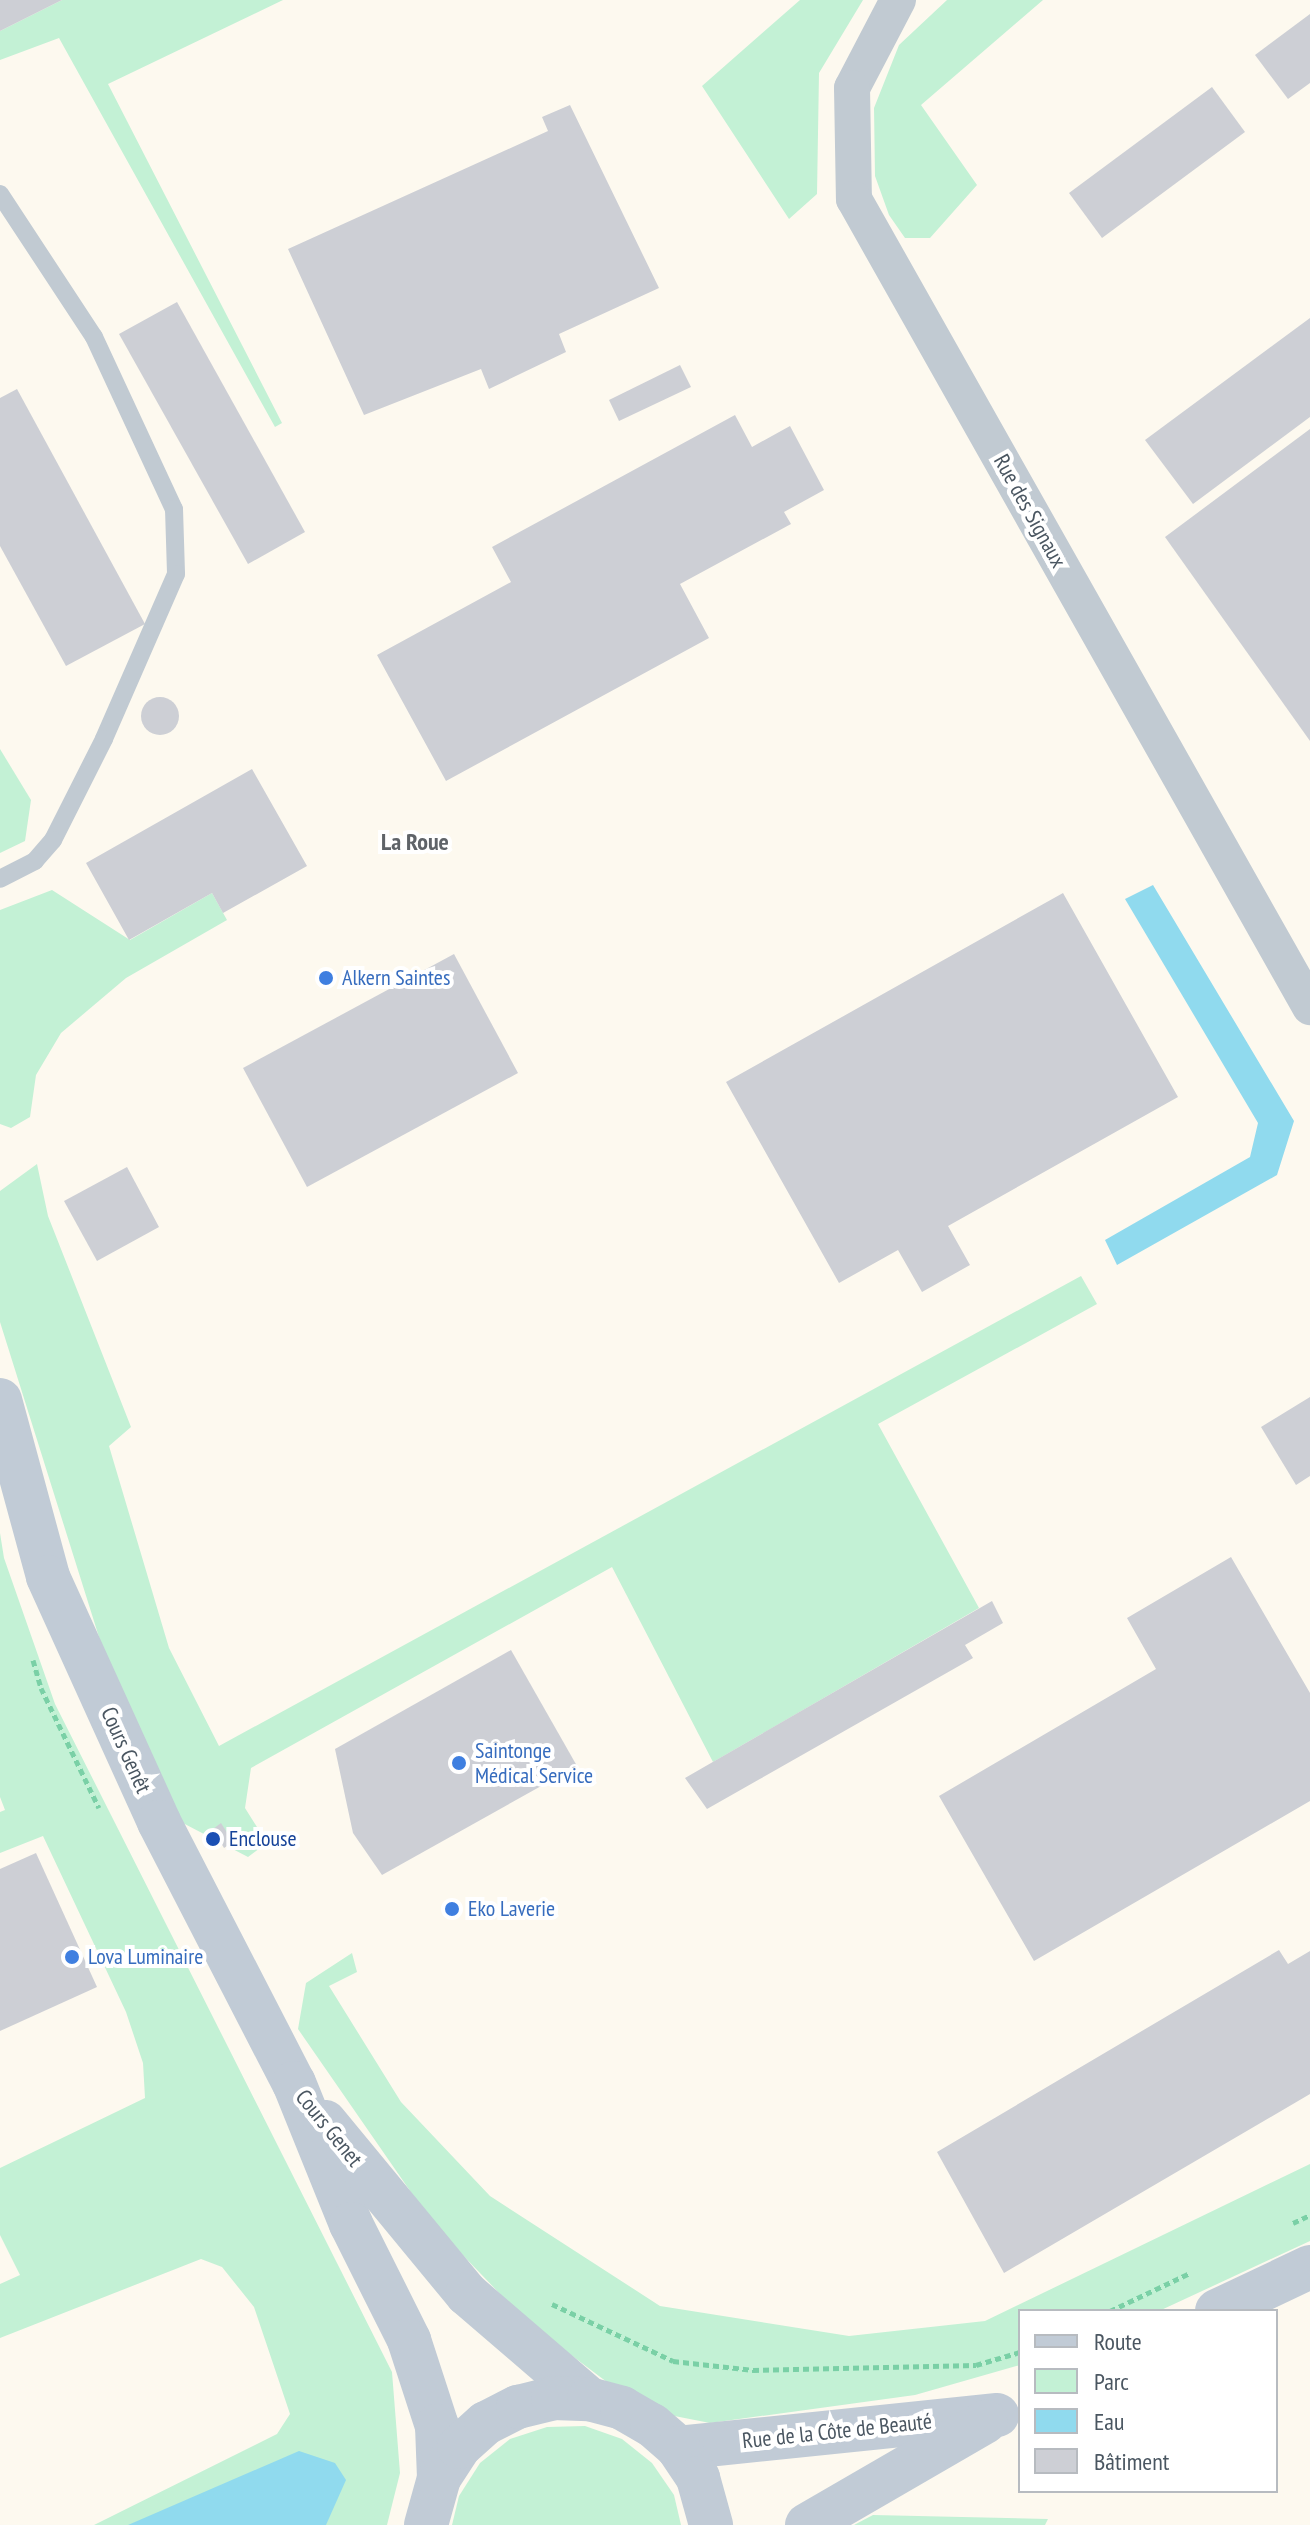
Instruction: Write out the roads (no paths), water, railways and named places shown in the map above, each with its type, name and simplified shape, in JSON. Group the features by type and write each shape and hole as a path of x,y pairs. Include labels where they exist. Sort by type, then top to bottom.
{"main road":[{"name":"Cours Genêt","path":"0,1400 48,1577 159,1822 294,2083"},
{"name":"Cours Genet","path":"294,2083 467,2294 589,2399"},
{"name":"Cours Genet","path":"294,2083 351,2224 409,2340 437,2426 439,2478"},
{"path":"1221,2309 1310,2267"},
{"path":"426,2525 439,2478 459,2447 486,2423 518,2407 553,2398 589,2399 622,2408 678,2448 698,2478 711,2525"},
{"name":"Rue de la Côte de Beauté","path":"678,2448 1008,2410"},
{"name":"Rue de la Côte de Beauté","path":"807,2525 1008,2410"}],"street":[{"name":"Rue des Signaux","path":"898,0 852,88 854,199 1310,1007"}],"lane":[{"path":"0,194 94,337 174,509 176,574 104,739 53,840 35,861 0,879"}],"water":[{"path":"1153,885 1294,1121 1277,1175 1117,1265 1105,1240 1250,1157 1258,1123 1125,899"},
{"path":"299,2451 335,2463 346,2480 326,2525 128,2525"}],"place":[{"name":"Alkern Saintes","path":"326,978"},
{"name":"Saintonge Médical Service","path":"459,1763"},
{"name":"Enclouse","path":"213,1839"},
{"name":"Eko Laverie","path":"452,1909"},
{"name":"Lova Luminaire","path":"72,1957"}],"district":[{"name":"La Roue","path":"415,842"}]}
